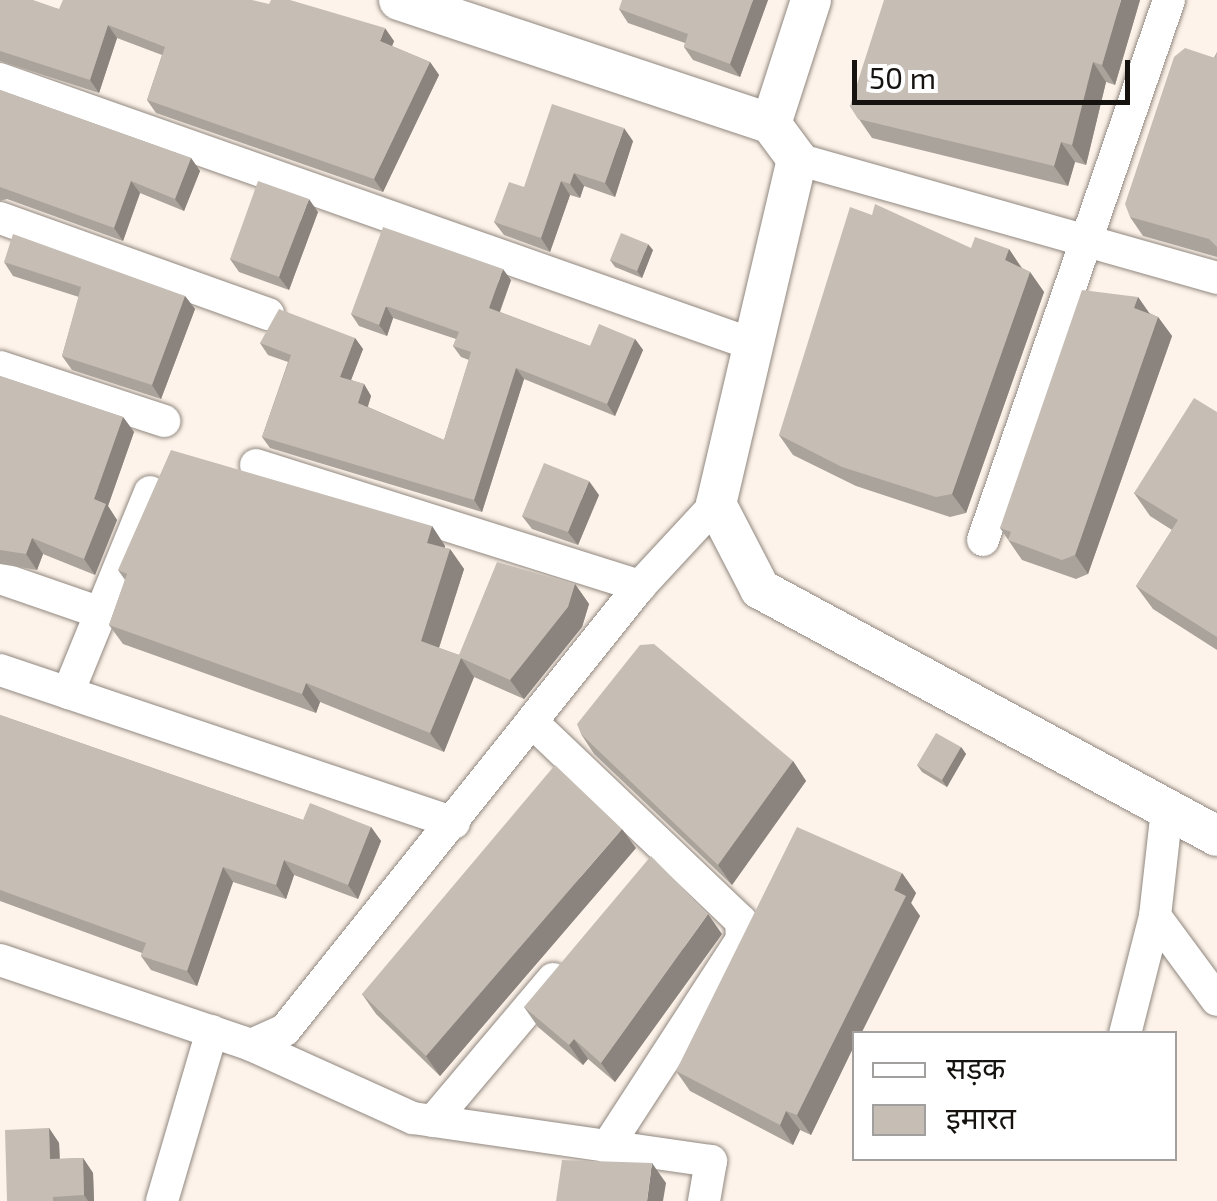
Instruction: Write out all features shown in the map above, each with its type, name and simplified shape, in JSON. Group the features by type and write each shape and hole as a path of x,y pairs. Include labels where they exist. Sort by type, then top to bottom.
{"street":[{"path":"399,0 771,124 797,159 1217,278"},
{"path":"771,124 812,0"},
{"path":"983,540 1169,0"},
{"path":"0,79 748,343"},
{"path":"251,1045 285,1030 640,586 716,504 748,343 797,159"},
{"path":"0,218 268,314"},
{"path":"0,367 164,421"},
{"path":"256,465 640,586"},
{"path":"68,693 150,492"},
{"path":"716,504 760,589 1217,836"},
{"path":"0,578 101,613"},
{"path":"0,670 454,823"},
{"path":"532,722 662,850 736,909 742,938 607,1146"},
{"path":"1126,1031 1155,916 1166,809"},
{"path":"636,880 662,850"},
{"path":"1155,916 1217,1000"},
{"path":"434,1121 573,955"},
{"path":"0,960 251,1045 434,1121 711,1162 704,1201"},
{"path":"162,1201 212,1031"}],"building":[{"path":"0,0 33,0 59,9 63,0 252,0 269,4 271,0 290,0 385,28 380,41 430,62 374,179 147,100 165,47 108,25 90,80 0,51"},
{"path":"622,0 753,0 730,64 684,47 688,34 619,9"},
{"path":"884,0 1121,0 1102,65 1093,62 1072,145 1061,142 1054,166 858,119 850,106"},
{"path":"1185,48 1215,58 1217,52 1217,247 1209,239 1130,217 1125,204 1174,57"},
{"path":"0,90 191,158 175,199 131,181 114,228 0,187"},
{"path":"552,104 624,128 605,183 574,173 570,184 561,181 541,238 494,222 509,182 524,187"},
{"path":"258,181 309,199 279,277 230,259"},
{"path":"875,204 971,248 975,237 1009,249 1005,260 1030,272 952,494 936,497 842,467 779,435 850,207 872,215"},
{"path":"383,227 503,269 489,308 590,346 599,324 635,339 607,404 516,368 474,500 262,437 291,355 260,343 279,309 355,338 340,377 364,384 358,403 444,440 471,352 453,346 459,332 386,306 379,325 351,314"},
{"path":"621,233 648,244 637,271 610,260"},
{"path":"13,234 185,296 152,385 62,356 81,287 4,262"},
{"path":"1082,290 1138,297 1134,308 1158,317 1075,555 1062,560 1008,540 1011,532 1000,528"},
{"path":"0,376 123,417 94,499 106,504 84,559 32,538 26,554 0,550"},
{"path":"1194,398 1217,412 1217,637 1136,586 1178,520 1134,493"},
{"path":"171,450 432,526 427,543 450,549 421,641 459,655 497,562 575,584 568,607 510,680 461,658 430,733 306,683 302,694 109,625 127,574 118,570"},
{"path":"544,463 589,481 568,532 522,516"},
{"path":"654,644 793,761 718,865 581,734 577,724 640,645"},
{"path":"0,715 303,820 310,803 371,827 348,885 284,860 276,885 223,867 187,971 141,956 146,943 0,890"},
{"path":"936,733 961,747 942,780 917,765"},
{"path":"555,765 622,829 426,1056 362,994"},
{"path":"797,827 902,873 894,890 906,896 797,1115 786,1111 780,1125 676,1071"},
{"path":"651,856 708,914 601,1063 574,1039 569,1045 524,1007"},
{"path":"49,1128 50,1159 83,1158 84,1195 53,1197 53,1201 7,1201 5,1130"},
{"path":"562,1160 652,1163 647,1201 556,1201"}]}
